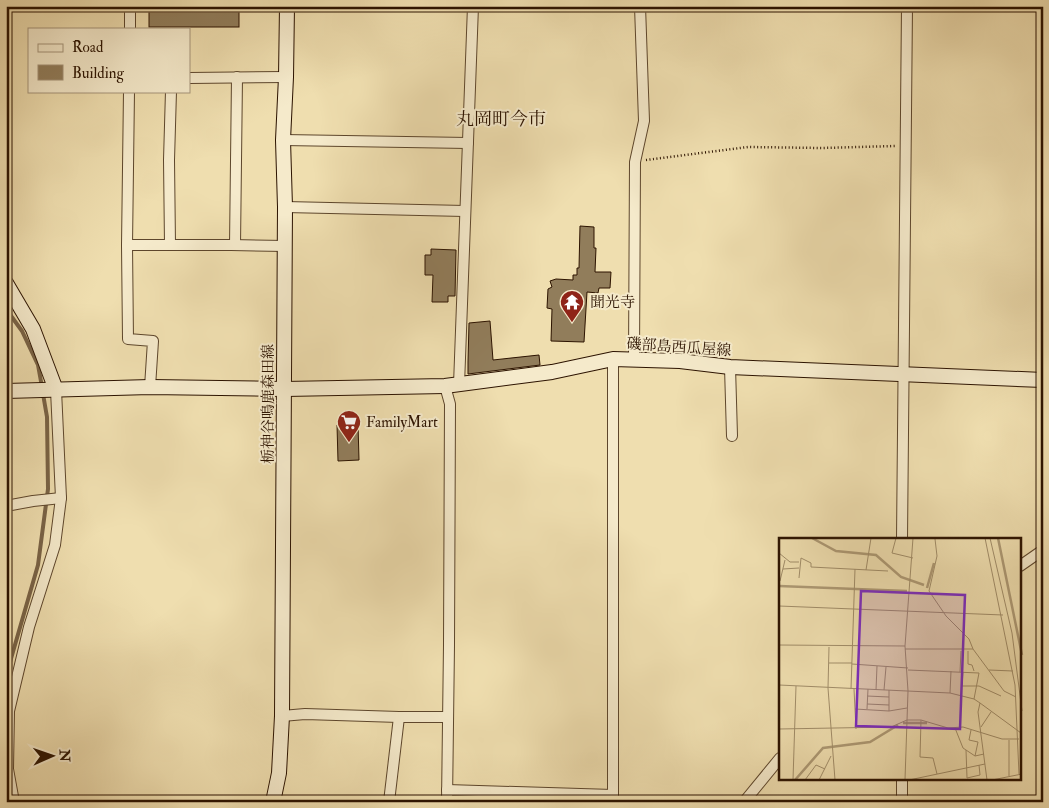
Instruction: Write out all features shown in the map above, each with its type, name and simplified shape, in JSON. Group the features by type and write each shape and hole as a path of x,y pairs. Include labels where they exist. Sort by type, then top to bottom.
{"main road":[{"name":"栃神谷鳴鹿森田線","path":"273,802 279,773 282,716 285,389 284,140 287,6"},
{"path":"6,283 33,329 53,390"},
{"name":"磯部島西瓜屋線","path":"6,391 150,387 285,389 445,386 552,372 613,359 680,361 730,367 1043,380"}],"street":[{"path":"130,6 130,28"},
{"path":"459,385 473,6"},
{"path":"634,359 635,162 644,121 640,6"},
{"path":"902,538 907,6"},
{"path":"190,78 286,76"},
{"path":"235,245 237,77"},
{"path":"129,92 128,339 153,341 150,387"},
{"path":"170,245 169,160 171,92"},
{"path":"284,140 468,143"},
{"path":"285,207 465,211"},
{"path":"127,245 285,246"},
{"path":"447,790 613,798 613,359"},
{"path":"730,367 732,436"},
{"path":"445,386 450,404 447,802"},
{"path":"14,802 7,769 9,711 29,627 46,579 55,546 61,498 53,390"},
{"path":"6,506 61,498"},
{"path":"1022,565 1043,550"},
{"path":"282,716 305,714 448,717"},
{"path":"389,802 399,717"},
{"path":"744,802 779,759"},
{"path":"902,780 902,802"}],"path":[{"path":"635,162 748,147 906,146"}],"building":[{"path":"149,6 239,6 239,27 149,27"},
{"path":"580,226 594,227 594,248 596,248 595,272 611,272 610,288 599,288 598,293 587,292 584,342 551,341 552,309 547,308 548,289 552,287 550,281 556,279 573,280 573,275 577,275 577,268 579,268"},
{"path":"431,249 456,250 455,296 448,296 448,302 432,302 433,275 425,275 425,255 431,255"},
{"path":"490,321 493,360 539,355 540,365 468,374 469,323"},
{"path":"358,424 359,460 338,461 337,425"}],"waterway":[{"path":"6,309 22,331 38,365 42,387"},
{"path":"6,676 38,565 48,489 47,417 43,394"}],"place":[{"name":"聞光寺","path":"572,323"},
{"name":"FamilyMart","path":"349,443"}],"district":[{"name":"丸岡町今市","path":"501,119"}]}
